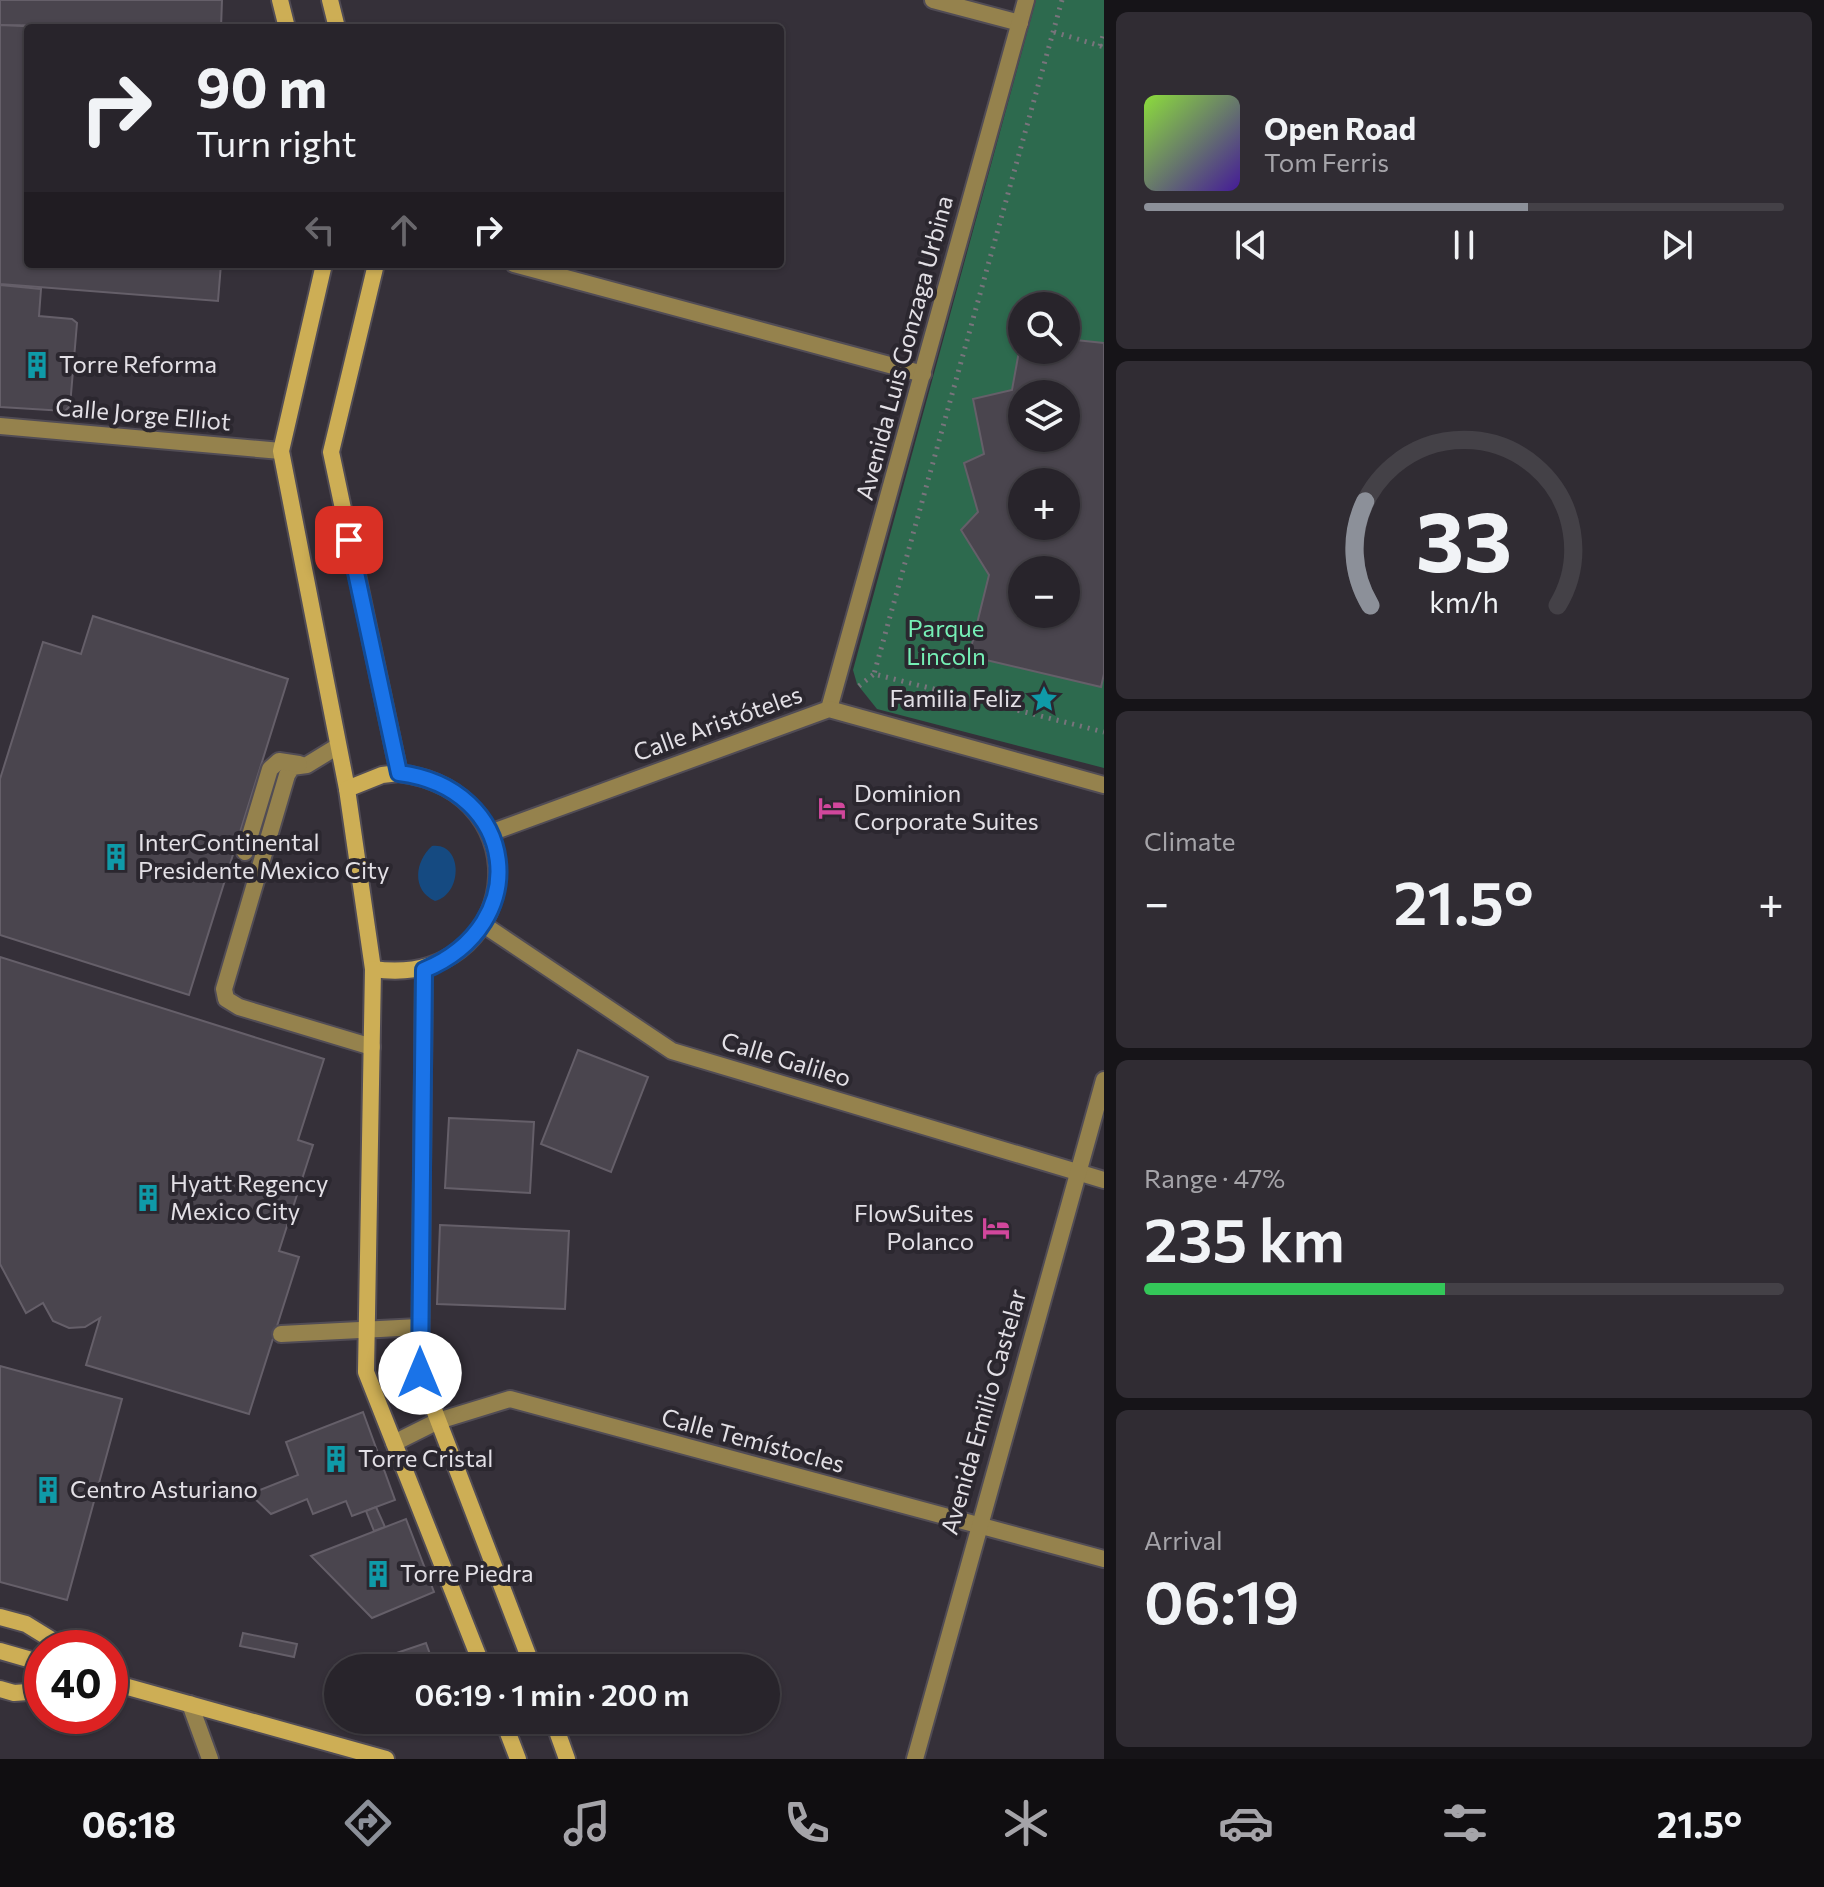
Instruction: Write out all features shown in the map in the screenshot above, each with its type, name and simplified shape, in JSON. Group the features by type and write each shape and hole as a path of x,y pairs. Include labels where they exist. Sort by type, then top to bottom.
{"street":[{"path":"280,0 286,24"},
{"path":"330,0 336,24"},
{"path":"933,0 1020,23"},
{"name":"Avenida Luis Gonzaga Urbina","path":"829,709 1026,0"},
{"path":"323,268 281,451 347,789 373,969 366,1372 477,1654"},
{"path":"375,268 331,452 399,773"},
{"path":"529,268 923,374"},
{"name":"Calle Jorge Elliot","path":"0,426 281,451"},
{"name":"Calle Aristóteles","path":"490,833 829,709 1104,785"},
{"path":"245,852 270,769 279,761 307,765 338,746"},
{"path":"299,764 287,775 226,979 226,999 239,1007 372,1047"},
{"path":"347,789 371,778 399,773 426,777 446,785 465,798 490,833 498,877 495,899 484,925 457,953 424,970 373,969"},
{"name":"Calle Galileo","path":"484,925 672,1051 1104,1180"},
{"path":"424,970 420,1373 528,1654"},
{"name":"Avenida Emilio Castelar","path":"915,1759 1076,1171 1104,1080"},
{"path":"281,1334 419,1327"},
{"name":"Calle Temístocles","path":"394,1443 438,1421 510,1399 1104,1559"},
{"path":"0,1617 36,1630"},
{"path":"0,1651 24,1658"},
{"path":"128,1687 386,1759"},
{"path":"0,1689 24,1692"},
{"path":"190,1704 210,1759"},
{"path":"508,1734 518,1759"},
{"path":"558,1734 567,1759"}],"path":[{"path":"1062,0 874,674 1104,732"},
{"path":"1054,32 1102,46 1104,32"}],"green space":[{"name":"Parque Lincoln","path":"1036,0 1104,0 1104,768 877,709 857,684 853,670"}],"water":[{"path":"432,846 449,852 456,869 451,889 435,901 422,890 418,875 422,859"}],"building":[{"path":"0,0 222,0 221,24 0,25"},
{"path":"0,25 24,26 24,268 221,268 218,301 0,284"},
{"name":"Torre Reforma","path":"0,285 41,289 39,316 72,319 77,323 70,406 65,411 0,407"},
{"path":"1080,340 1104,343 1104,674 1101,687 969,656 989,575 961,530 978,512 964,463 984,454 973,399 1008,391 1008,452 1080,452 1080,380 1014,380 1017,364 1080,364"},
{"name":"InterContinental Presidente Mexico City","path":"93,616 288,679 189,995 0,935 0,779 43,642 81,654"},
{"name":"Hyatt Regency Mexico City","path":"0,957 324,1059 298,1140 313,1145 279,1251 299,1257 249,1414 86,1365 100,1318 85,1327 69,1328 53,1321 43,1303 26,1313 0,1264"},
{"path":"578,1050 648,1077 611,1172 541,1144"},
{"path":"449,1118 534,1122 530,1193 445,1188"},
{"path":"440,1225 569,1231 565,1309 437,1304"},
{"name":"Centro Asturiano","path":"0,1366 122,1399 67,1600 0,1582"},
{"name":"Torre Cristal","path":"363,1412 395,1500 352,1516 346,1501 313,1514 307,1499 271,1514 250,1494 298,1475 286,1442"},
{"path":"376,1507 385,1527 374,1531 366,1511"},
{"name":"Torre Piedra","path":"406,1519 434,1592 372,1618 311,1556"},
{"path":"243,1633 297,1644 294,1657 240,1646"},
{"path":"426,1643 430,1654 394,1654"}],"place":[{"name":"Torre Reforma","path":"37,365"},
{"name":"Familia Feliz","path":"1044,699"},
{"name":"Dominion Corporate Suites","path":"832,808"},
{"name":"InterContinental Presidente Mexico City","path":"116,857"},
{"name":"Hyatt Regency Mexico City","path":"148,1198"},
{"name":"FlowSuites Polanco","path":"996,1228"},
{"name":"Torre Cristal","path":"336,1459"},
{"name":"Centro Asturiano","path":"48,1490"},
{"name":"Torre Piedra","path":"378,1574"}],"route":[{"path":"349,540 399,773 426,777 446,785 465,798 490,833 497,855 495,899 484,925 472,941 457,953 424,970 420,1373"}]}
